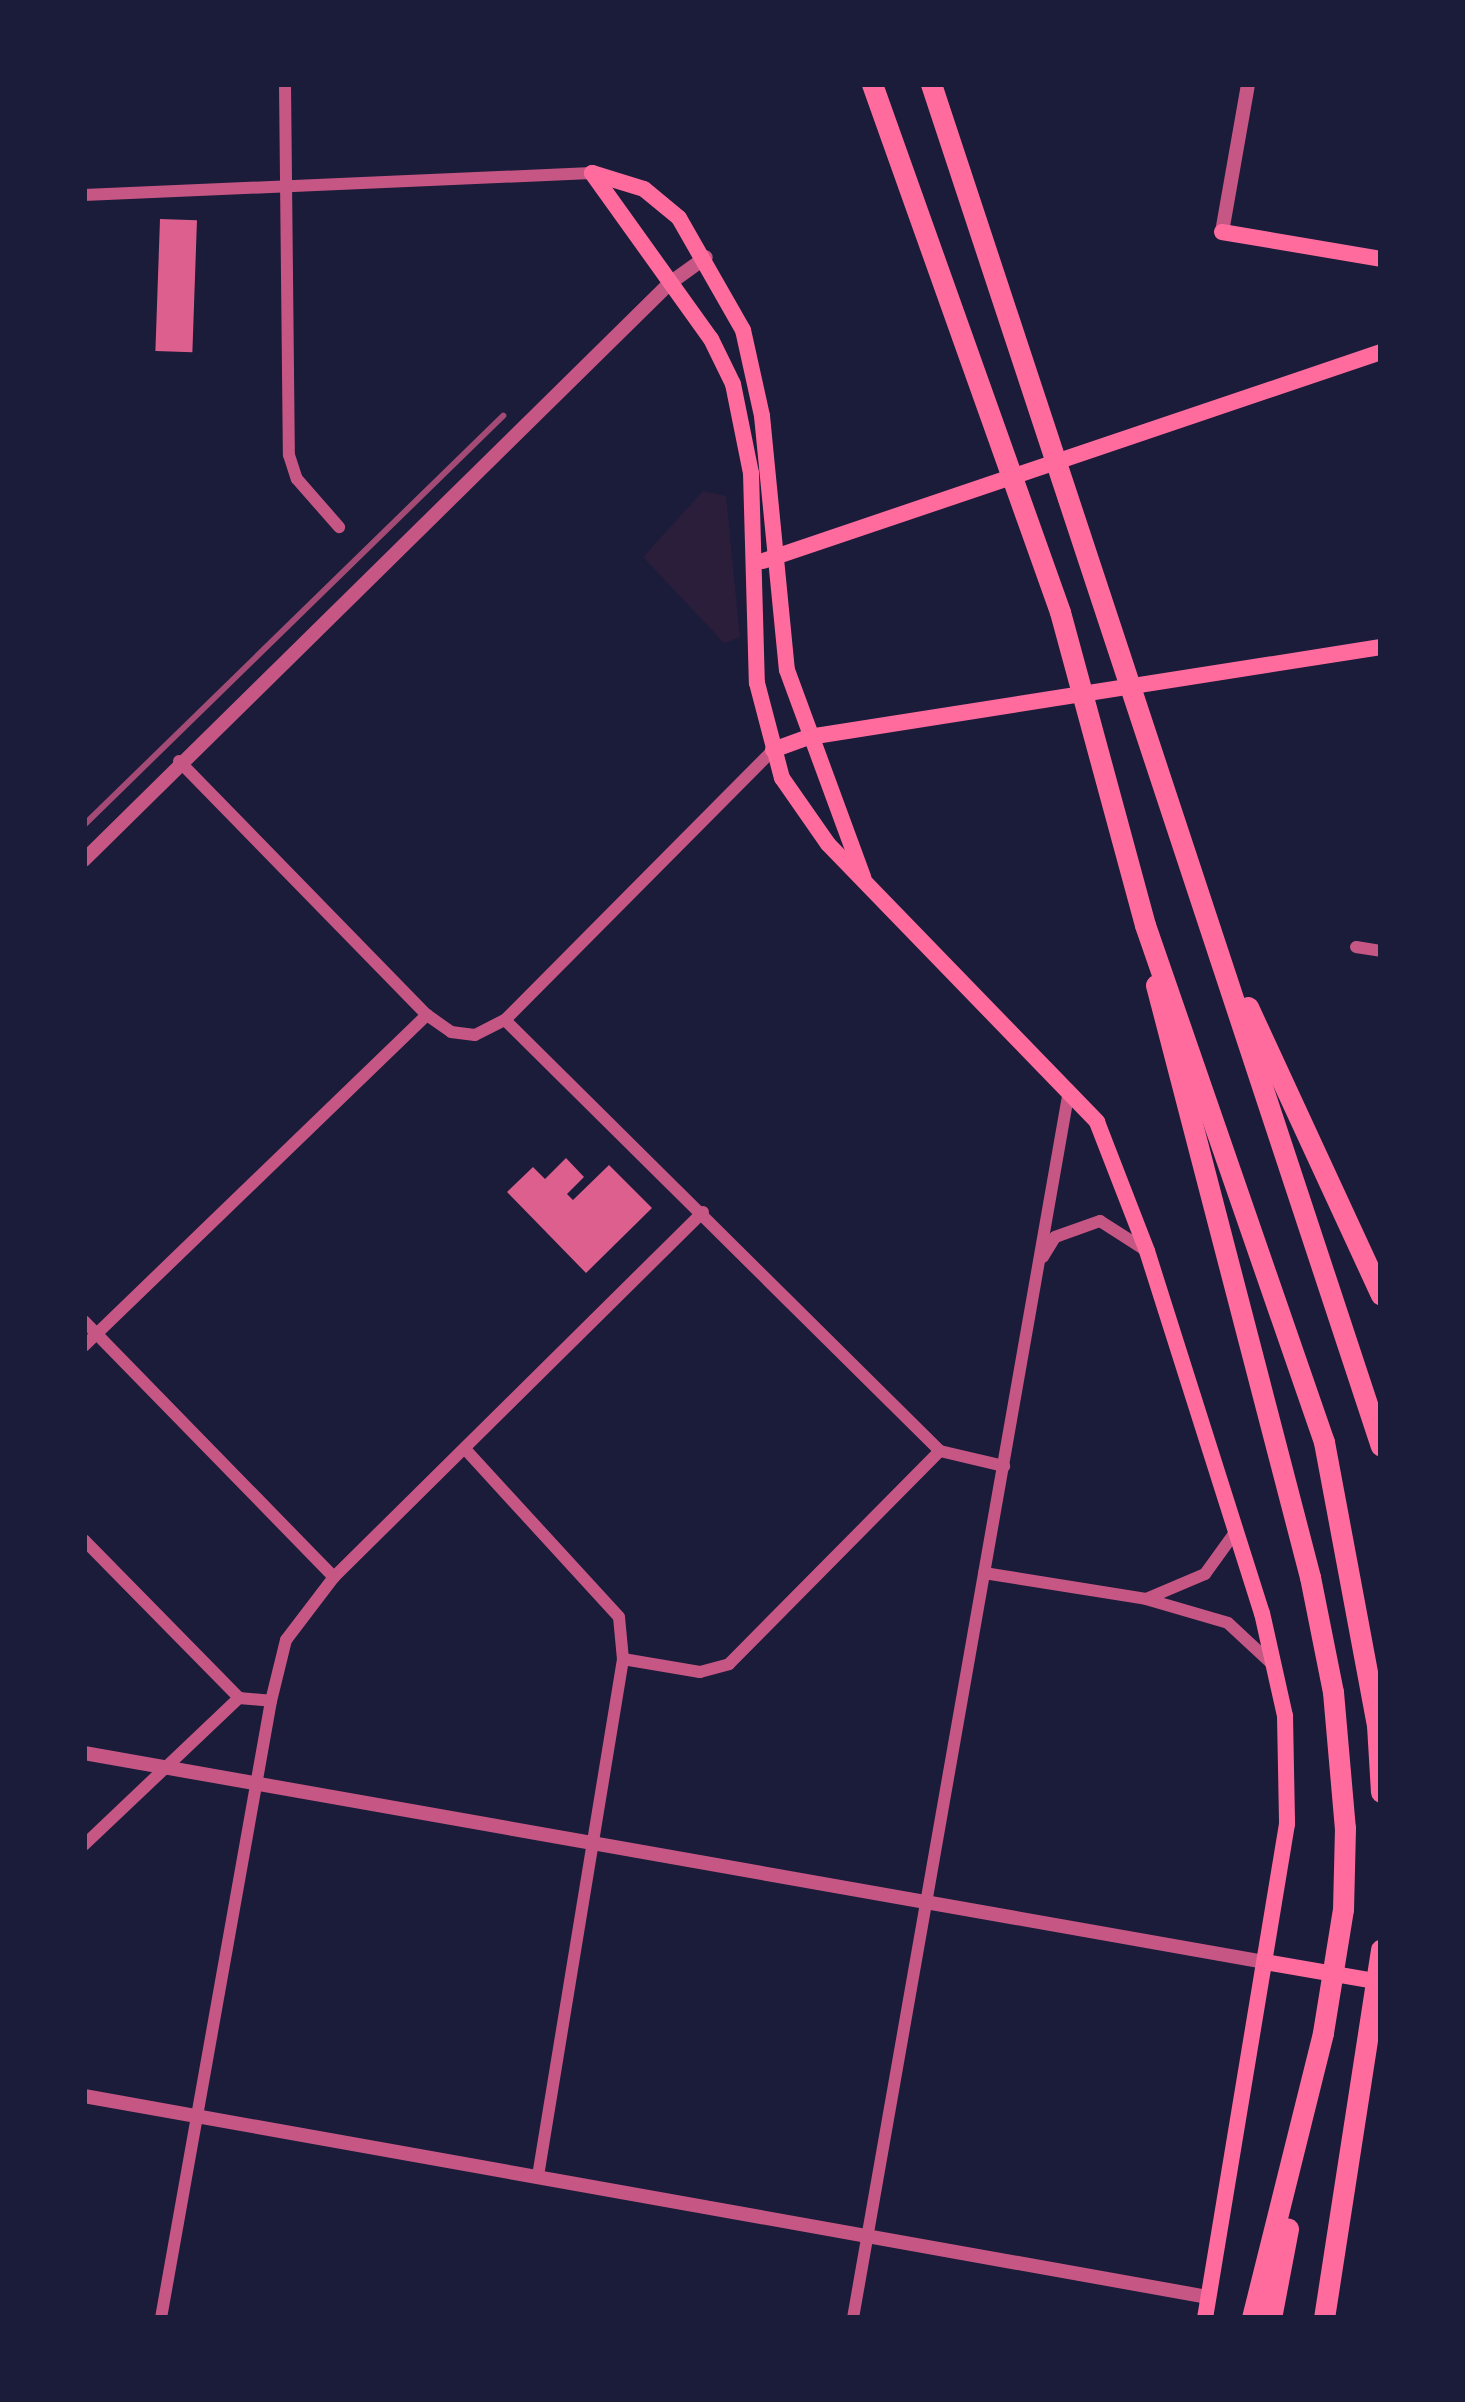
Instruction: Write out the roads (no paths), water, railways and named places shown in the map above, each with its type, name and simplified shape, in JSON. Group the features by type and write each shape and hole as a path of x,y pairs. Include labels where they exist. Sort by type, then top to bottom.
{"highway":[{"path":"872,84 1060,612 1145,925 1324,1442 1377,1725 1381,1792"},
{"path":"931,84 1381,1446"},
{"path":"1192,878 1381,1295"},
{"path":"1145,925 1164,1033 1310,1577 1333,1692 1343,1909 1271,2318"},
{"path":"1324,2318 1381,1949"},
{"path":"1252,2318 1323,2033"}],"main road":[{"path":"592,173 659,198 706,257 728,295 754,374 763,561 757,683 772,750 802,812 1096,1122 1147,1251 1275,1670 1285,1716 1287,1824 1270,1963 1204,2318"},
{"path":"592,173 670,283 733,384 763,561 788,670 866,883"},
{"path":"1222,232 1381,259"},
{"path":"763,561 1381,352"},
{"path":"772,750 809,737 1381,647"},
{"path":"1270,1963 1381,1982"}],"street":[{"path":"285,84 289,454 297,479 339,526"},
{"path":"1222,232 1248,84"},
{"path":"84,195 592,173"},
{"path":"84,860 179,761 670,283 706,257"},
{"path":"179,761 427,1016 451,1032 476,1035 505,1020 772,750"},
{"path":"1356,946 1381,951"},
{"path":"84,1346 427,1016"},
{"path":"505,1020 940,1451 1004,1466"},
{"path":"853,2318 922,1902 1069,1089"},
{"path":"161,2318 254,1786 286,1640 334,1577 703,1212"},
{"path":"1039,1263 1055,1237 1078,1222 1100,1221 1147,1251"},
{"path":"84,1321 334,1577"},
{"path":"466,1450 619,1617 623,1659 538,2176"},
{"path":"623,1659 700,1672 729,1664 940,1451"},
{"path":"1146,1599 1205,1574 1235,1531"},
{"path":"84,1540 239,1698 271,1700"},
{"path":"984,1573 1146,1599 1228,1623 1275,1670"},
{"path":"84,1845 239,1698"},
{"path":"84,1754 1270,1963"},
{"path":"84,2096 867,2232 1208,2297"}],"railway":[{"path":"84,825 503,416"}]}
